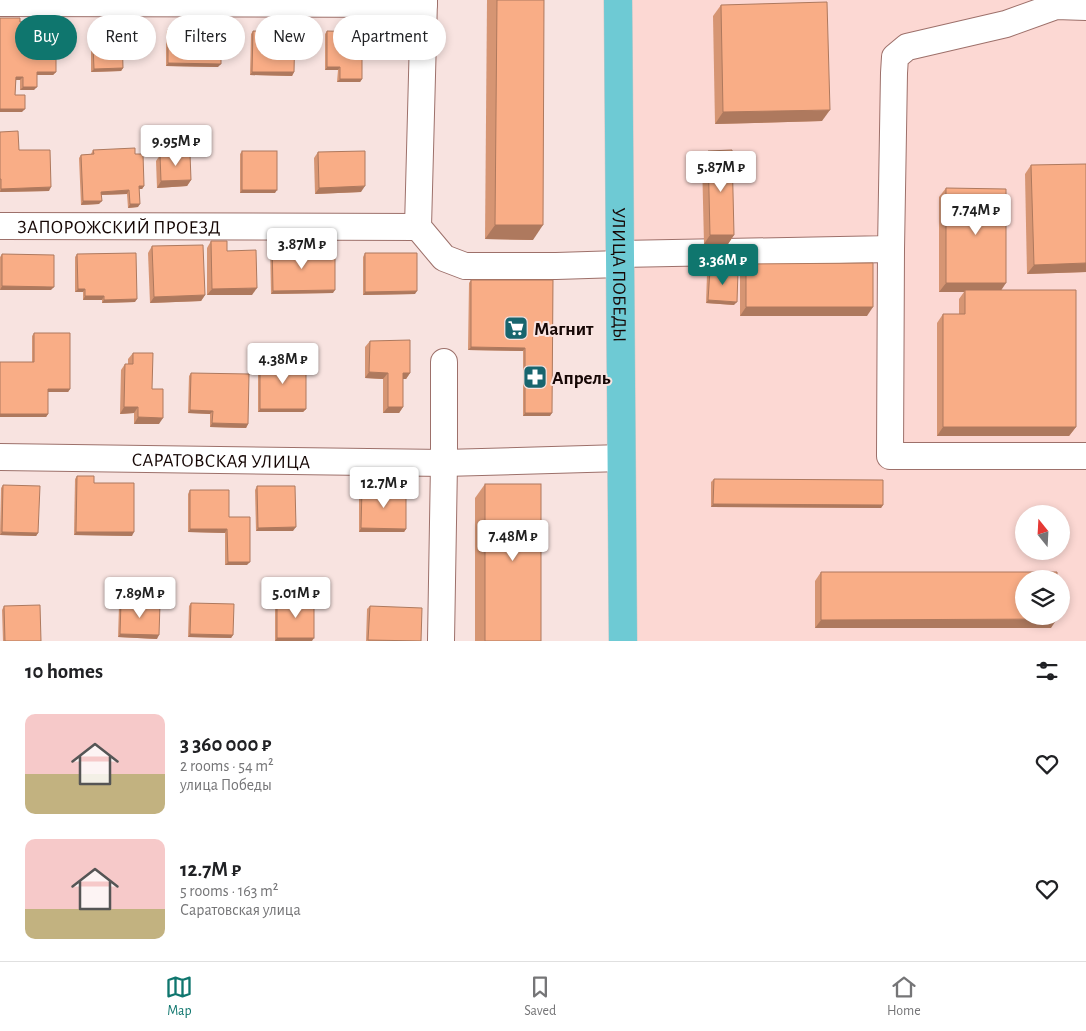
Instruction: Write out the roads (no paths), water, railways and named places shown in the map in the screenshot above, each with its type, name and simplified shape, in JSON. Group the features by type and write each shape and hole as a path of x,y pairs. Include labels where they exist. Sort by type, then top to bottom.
{"main road":[{"name":"УЛИЦА ПОБЕДЫ","path":"618,0 623,641"}],"street":[{"path":"0,3 424,2 418,226 444,258 465,266 556,266 620,259 891,248"},
{"path":"1086,7 1056,6 1006,24 907,46 895,57 891,248 890,456 1086,456"},
{"name":"ЗАПОРОЖСКИЙ ПРОЕЗД","path":"0,226 418,226"},
{"path":"440,641 444,362"},
{"name":"САРАТОВСКАЯ УЛИЦА","path":"0,457 444,463 622,458"}],"place":[{"name":"Магнит","path":"516,328"},
{"name":"Апрель","path":"535,377"}]}
